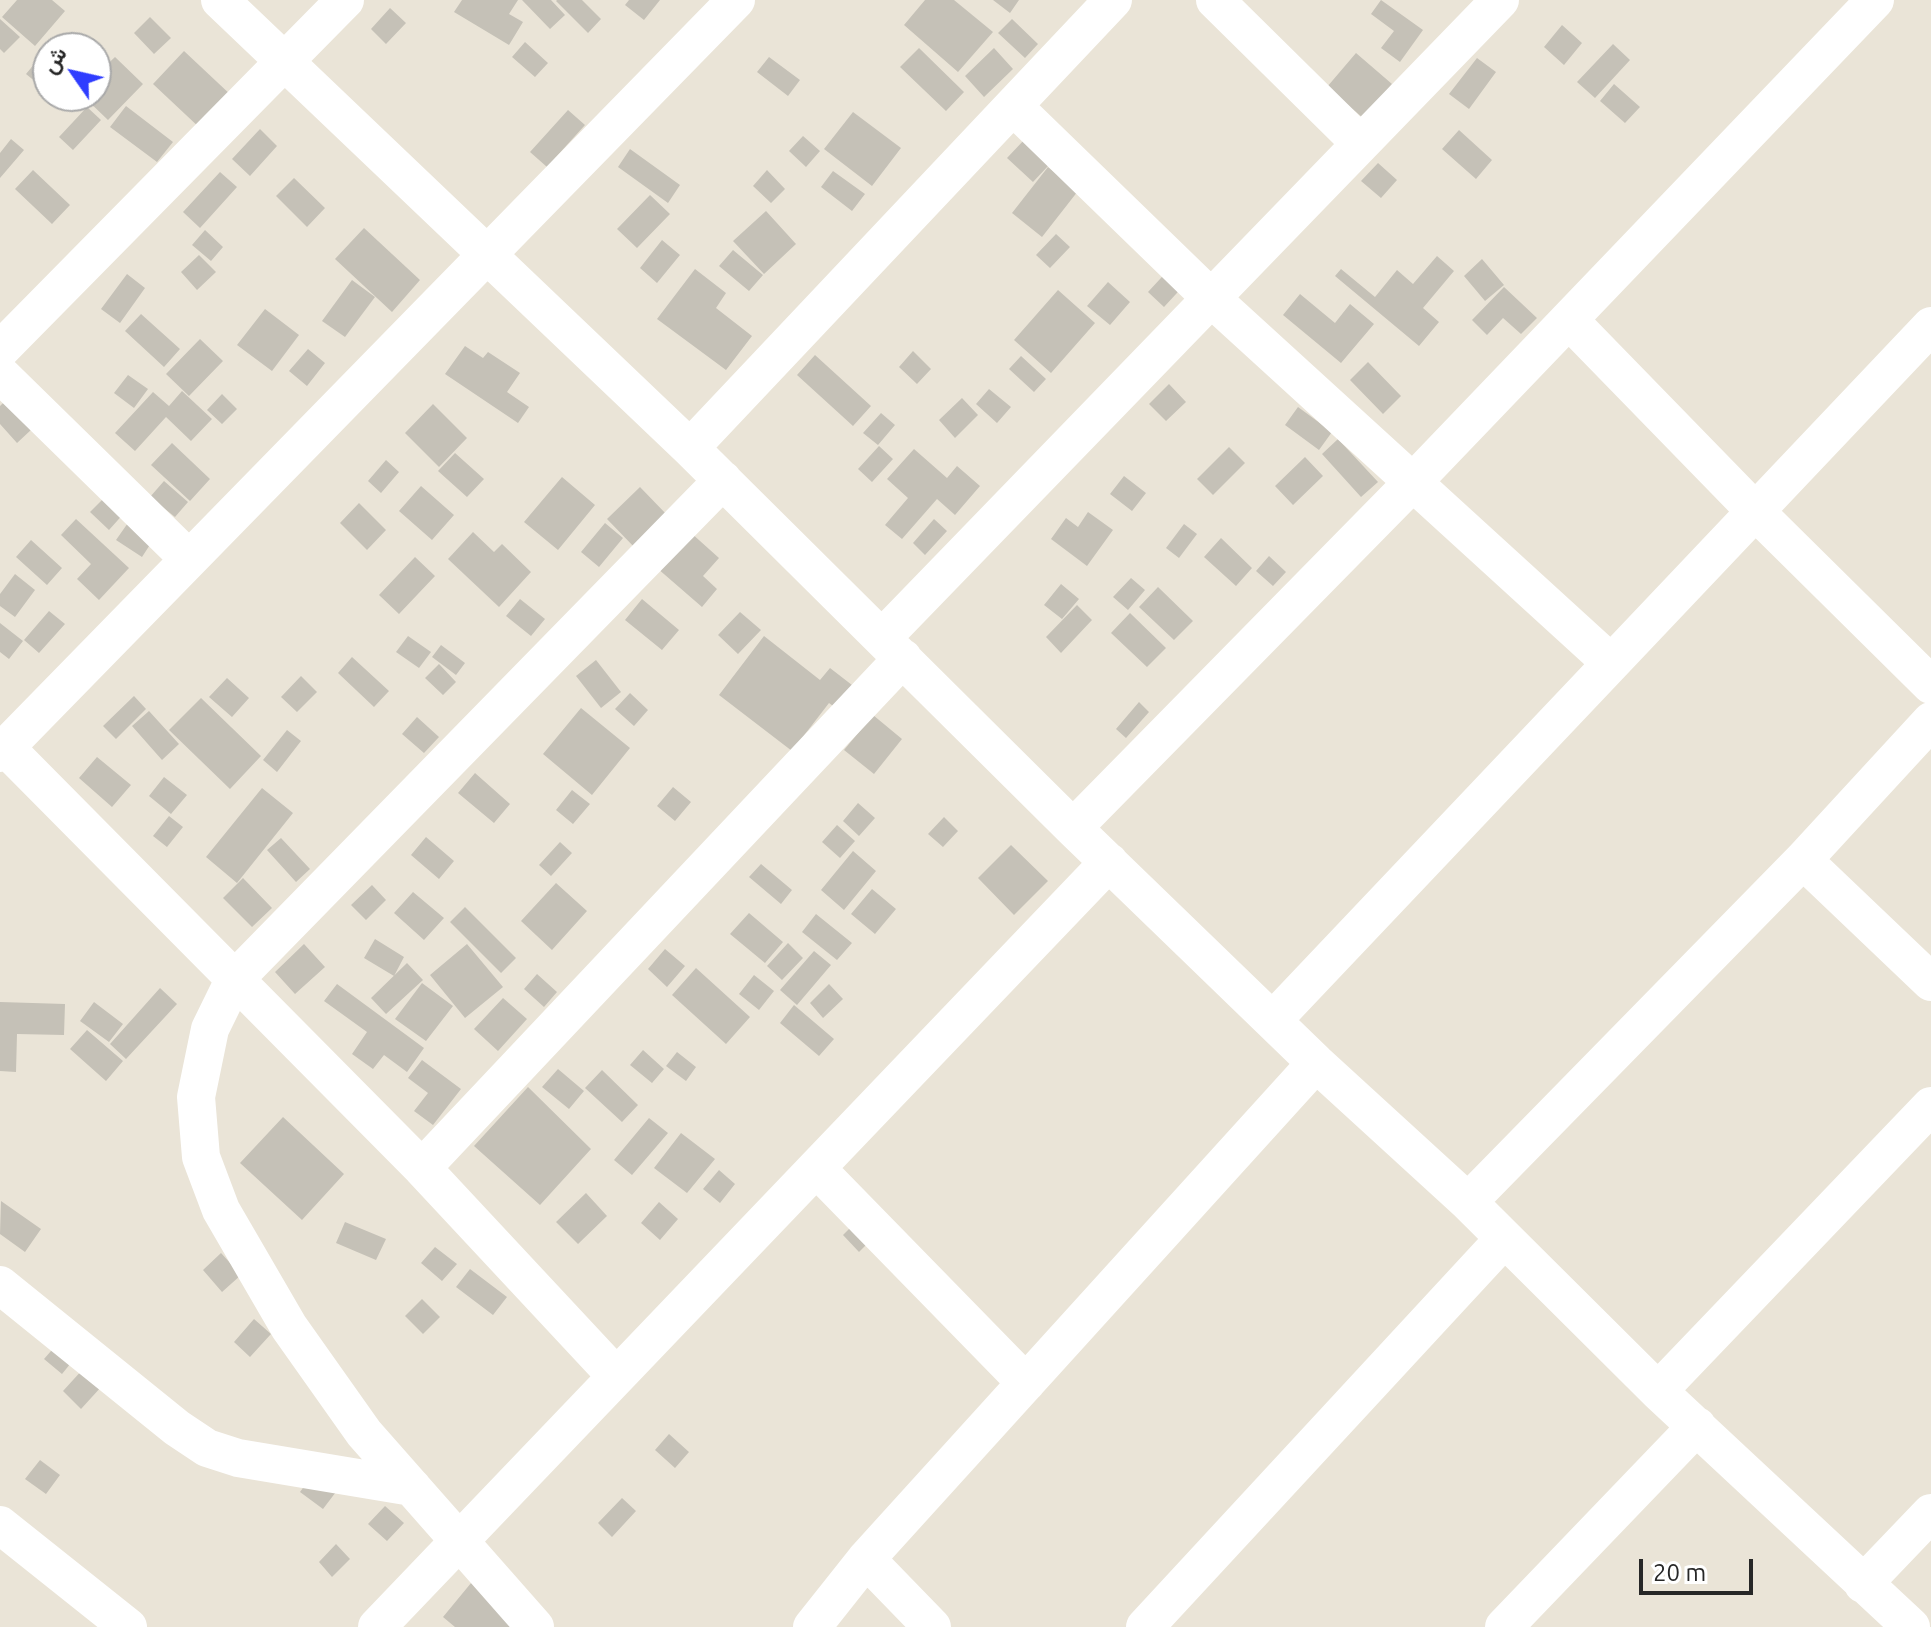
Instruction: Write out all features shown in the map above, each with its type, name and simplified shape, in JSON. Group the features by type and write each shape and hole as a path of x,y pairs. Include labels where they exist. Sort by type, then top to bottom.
{"street":[{"path":"220,0 723,480 1073,828 1316,1063 1468,1202 1658,1391 1863,1584 1894,1622"},
{"path":"0,350 345,0"},
{"path":"616,1376 422,1168 2,750 736,0"},
{"path":"690,448 1113,0"},
{"path":"1215,0 1360,143"},
{"path":"422,1168 1212,299 1500,0"},
{"path":"1073,828 1569,320 1859,5"},
{"path":"1013,106 1212,299 1611,663"},
{"path":"1569,320 1755,511 1931,685"},
{"path":"1273,1020 1931,326"},
{"path":"0,374 189,559"},
{"path":"535,1627 364,1433 289,1327 221,1210 201,1157 196,1097 210,1029 234,980 723,480"},
{"path":"1468,1202 1803,860 1931,721"},
{"path":"1803,860 1931,982"},
{"path":"377,1627 1109,862"},
{"path":"812,1627 866,1559 1316,1063"},
{"path":"1658,1391 1931,1106"},
{"path":"817,1169 1026,1383"},
{"path":"1145,1627 1504,1239"},
{"path":"0,1285 177,1428 207,1448 238,1458 412,1487"},
{"path":"1504,1627 1697,1426"},
{"path":"1863,1584 1931,1513"},
{"path":"0,1525 128,1627"},
{"path":"866,1559 932,1627"}],"building":[{"path":"17,0 52,0 65,11 47,32 32,32 32,43 2,17"},
{"path":"462,0 518,0 509,14 523,22 509,45 454,12"},
{"path":"522,0 551,0 565,15 550,29"},
{"path":"557,0 582,0 601,19 588,33"},
{"path":"629,0 660,0 644,20 625,5"},
{"path":"925,0 954,0 993,32 958,72 904,25"},
{"path":"993,0 1019,0 1010,13"},
{"path":"1381,0 1423,30 1400,62 1381,48 1394,31 1371,14"},
{"path":"390,8 406,23 386,44 371,29"},
{"path":"150,17 171,38 154,54 134,33"},
{"path":"0,19 20,37 4,53 0,49"},
{"path":"1012,19 1038,44 1025,58 998,33"},
{"path":"1562,25 1582,43 1564,65 1544,47"},
{"path":"525,42 548,63 535,77 512,57"},
{"path":"1613,44 1630,60 1595,98 1577,82"},
{"path":"919,48 964,92 946,111 900,67"},
{"path":"994,48 1013,69 984,97 965,76"},
{"path":"184,51 233,97 202,130 153,84"},
{"path":"1356,53 1392,84 1363,118 1327,87"},
{"path":"115,57 143,84 108,120 100,112 112,112 112,60"},
{"path":"769,57 800,80 788,96 757,72"},
{"path":"1477,58 1496,72 1469,109 1449,94"},
{"path":"1614,84 1640,107 1625,123 1600,101"},
{"path":"126,106 173,142 157,162 110,127"},
{"path":"568,110 585,125 547,167 530,152"},
{"path":"82,112 92,112 101,120 73,150 59,137"},
{"path":"853,112 901,148 872,186 824,149"},
{"path":"260,129 277,146 250,176 232,159"},
{"path":"1459,130 1492,160 1476,179 1442,149"},
{"path":"803,136 820,151 806,167 789,151"},
{"path":"11,139 24,150 0,178 0,153"},
{"path":"1024,140 1049,165 1033,182 1007,158"},
{"path":"630,149 680,185 668,203 618,167"},
{"path":"1378,163 1397,180 1381,198 1361,181"},
{"path":"1048,167 1078,191 1042,237 1012,213"},
{"path":"33,170 70,205 52,224 15,189"},
{"path":"767,170 785,189 771,203 753,186"},
{"path":"833,171 865,194 852,211 821,187"},
{"path":"220,172 237,187 200,228 183,212"},
{"path":"294,178 325,208 307,227 276,196"},
{"path":"650,195 670,214 637,248 617,229"},
{"path":"766,211 796,244 764,274 733,241"},
{"path":"364,228 420,280 392,312 335,259"},
{"path":"205,230 223,247 211,261 192,245"},
{"path":"1056,234 1070,247 1050,268 1036,255"},
{"path":"662,240 680,255 657,283 640,268"},
{"path":"733,250 763,275 749,291 719,266"},
{"path":"199,255 216,272 197,290 181,272"},
{"path":"1437,256 1454,271 1423,308 1439,322 1419,346 1335,276 1341,269 1375,297 1397,270 1413,284"},
{"path":"1482,259 1504,285 1485,301 1464,276"},
{"path":"1172,266 1188,281 1164,307 1148,292"},
{"path":"695,269 726,293 716,308 752,336 726,370 657,319"},
{"path":"127,274 145,288 120,323 101,309"},
{"path":"352,280 375,297 345,337 322,321"},
{"path":"1108,282 1130,302 1110,325 1087,306"},
{"path":"1504,287 1537,318 1521,334 1503,318 1487,335 1472,320"},
{"path":"1058,290 1095,323 1051,373 1014,340"},
{"path":"1300,294 1335,323 1350,304 1374,324 1341,363 1283,315"},
{"path":"265,309 299,335 272,371 237,345"},
{"path":"141,314 180,349 164,367 125,331"},
{"path":"200,339 223,361 189,396 166,374"},
{"path":"465,346 483,358 488,352 520,373 507,392 529,407 518,423 445,374"},
{"path":"308,349 325,363 307,386 289,371"},
{"path":"913,351 931,369 917,384 899,367"},
{"path":"815,355 871,406 853,426 797,375"},
{"path":"1021,356 1046,379 1034,392 1009,369"},
{"path":"1368,362 1401,396 1383,414 1350,380"},
{"path":"128,375 148,389 134,408 114,393"},
{"path":"1169,384 1186,402 1166,421 1149,404"},
{"path":"989,389 1011,407 997,423 976,404"},
{"path":"182,391 212,419 191,441 166,417 135,451 115,433 153,392 169,406"},
{"path":"222,394 237,409 222,424 207,410"},
{"path":"962,398 978,415 955,438 939,420"},
{"path":"6,400 32,429 17,443 0,424 0,406"},
{"path":"433,404 467,438 439,467 405,433"},
{"path":"1298,407 1332,432 1319,450 1285,425"},
{"path":"881,413 895,425 878,445 863,433"},
{"path":"1338,439 1378,482 1361,497 1322,454"},
{"path":"172,443 210,479 190,501 151,465"},
{"path":"879,446 893,459 872,482 858,469"},
{"path":"1229,447 1245,463 1213,495 1197,479"},
{"path":"914,449 947,478 957,466 980,486 955,515 937,499 902,539 885,525 908,498 887,479"},
{"path":"455,453 484,479 467,497 438,471"},
{"path":"1305,457 1323,476 1293,505 1275,486"},
{"path":"386,460 399,472 381,493 368,481"},
{"path":"1124,476 1146,493 1132,511 1110,494"},
{"path":"562,477 595,505 558,550 524,522"},
{"path":"164,481 188,502 175,517 150,497"},
{"path":"421,486 454,515 432,540 399,511"},
{"path":"640,487 669,517 636,549 607,519"},
{"path":"108,494 126,511 109,530 90,512"},
{"path":"359,503 386,530 367,550 340,523"},
{"path":"1088,512 1113,530 1087,566 1051,539 1066,518 1078,527"},
{"path":"76,519 129,568 99,600 77,579 91,564 61,535"},
{"path":"934,519 947,531 925,555 913,543"},
{"path":"130,520 155,537 142,557 116,540"},
{"path":"605,523 623,538 599,567 581,552"},
{"path":"1184,524 1197,534 1179,558 1166,548"},
{"path":"473,532 494,552 502,544 531,572 499,607 448,559"},
{"path":"690,532 719,558 703,576 717,589 702,607 657,568"},
{"path":"1221,538 1252,568 1236,586 1204,557"},
{"path":"31,540 62,568 47,585 16,557"},
{"path":"1269,556 1286,572 1273,586 1256,571"},
{"path":"415,557 435,576 399,614 379,595"},
{"path":"15,574 35,590 15,617 0,606 0,594"},
{"path":"1131,578 1145,590 1128,610 1113,597"},
{"path":"1061,584 1079,599 1062,619 1044,605"},
{"path":"1158,587 1193,621 1174,640 1139,607"},
{"path":"520,599 545,619 531,636 506,616"},
{"path":"642,599 679,630 662,650 625,620"},
{"path":"1077,605 1092,620 1061,653 1046,637"},
{"path":"49,611 65,624 39,653 24,640"},
{"path":"740,612 761,630 738,654 718,635"},
{"path":"1130,613 1166,648 1147,667 1111,633"},
{"path":"0,623 23,641 9,659 0,652"},
{"path":"408,636 431,652 419,668 396,652"},
{"path":"764,636 820,680 830,668 861,692 844,714 829,703 792,751 719,695"},
{"path":"441,645 465,663 456,675 432,657"},
{"path":"352,657 389,691 374,707 338,673"},
{"path":"596,660 621,692 601,708 576,676"},
{"path":"439,664 456,682 443,695 425,678"},
{"path":"301,676 317,692 297,712 281,697"},
{"path":"227,678 249,698 232,717 209,697"},
{"path":"630,693 648,710 634,726 615,709"},
{"path":"134,696 146,709 116,739 103,726"},
{"path":"201,698 261,756 230,789 169,730"},
{"path":"1139,702 1149,712 1126,738 1116,729"},
{"path":"581,708 630,748 592,795 543,754"},
{"path":"149,711 179,744 162,760 132,726"},
{"path":"873,715 902,739 874,774 844,750"},
{"path":"417,717 439,737 424,753 402,734"},
{"path":"287,730 301,741 277,772 263,760"},
{"path":"97,757 131,785 112,807 79,778"},
{"path":"475,773 510,804 494,823 458,793"},
{"path":"164,777 187,795 171,814 149,796"},
{"path":"673,787 691,802 675,821 657,806"},
{"path":"262,788 293,813 237,883 206,857"},
{"path":"572,790 590,804 573,824 556,810"},
{"path":"858,803 875,818 859,836 843,821"},
{"path":"169,816 183,827 167,847 153,836"},
{"path":"944,817 958,831 943,847 928,834"},
{"path":"837,825 855,841 840,858 822,842"},
{"path":"426,837 454,861 439,879 411,855"},
{"path":"281,838 310,869 296,882 267,850"},
{"path":"560,842 572,853 551,876 539,865"},
{"path":"1011,845 1048,881 1014,915 978,878"},
{"path":"853,851 876,871 844,910 821,890"},
{"path":"761,864 792,890 781,904 749,877"},
{"path":"243,878 272,908 252,927 223,898"},
{"path":"556,883 587,911 552,950 521,921"},
{"path":"372,885 386,900 366,920 351,905"},
{"path":"872,889 896,909 875,934 851,914"},
{"path":"413,892 444,918 424,940 394,913"},
{"path":"465,907 516,958 501,973 450,922"},
{"path":"749,913 783,942 765,963 730,934"},
{"path":"816,914 852,943 837,960 802,932"},
{"path":"375,939 404,957 394,976 364,958"},
{"path":"788,943 803,958 782,980 767,966"},
{"path":"304,944 325,967 295,994 275,972"},
{"path":"467,944 503,987 465,1018 430,975"},
{"path":"665,949 685,966 667,987 648,969"},
{"path":"814,951 831,965 797,1005 780,990"},
{"path":"407,963 423,980 386,1014 371,998"},
{"path":"696,968 750,1017 726,1044 672,995"},
{"path":"537,974 557,992 544,1007 524,989"},
{"path":"754,975 774,991 759,1010 739,994"},
{"path":"422,983 453,1006 426,1041 395,1019"},
{"path":"337,984 424,1048 407,1072 384,1055 373,1069 352,1054 367,1032 324,1001"},
{"path":"829,984 843,999 823,1018 810,1003"},
{"path":"160,988 177,1004 126,1059 110,1044"},
{"path":"503,998 527,1019 498,1051 474,1029"},
{"path":"0,1002 65,1004 64,1035 17,1034 16,1072 0,1071"},
{"path":"94,1002 123,1024 109,1042 80,1021"},
{"path":"794,1005 834,1039 819,1056 780,1023"},
{"path":"87,1030 123,1061 106,1081 70,1049"},
{"path":"643,1050 664,1069 652,1083 630,1065"},
{"path":"677,1052 696,1067 686,1081 666,1066"},
{"path":"422,1060 461,1089 433,1125 414,1111 428,1093 408,1078"},
{"path":"558,1069 584,1091 569,1109 542,1087"},
{"path":"602,1070 638,1105 622,1122 585,1088"},
{"path":"528,1087 591,1149 540,1205 474,1146"},
{"path":"283,1117 344,1174 302,1220 240,1163"},
{"path":"649,1118 668,1133 632,1175 614,1160"},
{"path":"681,1133 715,1159 687,1193 654,1168"},
{"path":"719,1170 735,1184 720,1203 703,1189"},
{"path":"586,1193 607,1216 578,1244 556,1222"},
{"path":"1,1201 41,1229 25,1252 0,1234"},
{"path":"659,1202 678,1219 660,1240 641,1223"},
{"path":"860,1218 876,1235 859,1252 843,1235"},
{"path":"345,1222 386,1239 376,1260 336,1243"},
{"path":"435,1247 457,1264 442,1281 421,1263"},
{"path":"221,1253 241,1275 222,1292 203,1270"},
{"path":"470,1269 507,1297 493,1315 456,1287"},
{"path":"422,1299 440,1317 423,1334 405,1316"},
{"path":"254,1319 271,1334 250,1357 234,1342"},
{"path":"58,1343 75,1358 62,1374 44,1359"},
{"path":"84,1368 102,1386 81,1409 63,1391"},
{"path":"669,1434 689,1452 675,1468 655,1450"},
{"path":"40,1460 60,1475 46,1494 25,1479"},
{"path":"319,1466 342,1484 323,1509 300,1492"},
{"path":"622,1498 636,1511 612,1537 598,1523"},
{"path":"385,1506 404,1523 387,1541 368,1524"},
{"path":"336,1544 350,1559 332,1577 319,1562"},
{"path":"476,1577 537,1627 455,1627 443,1617"}]}
